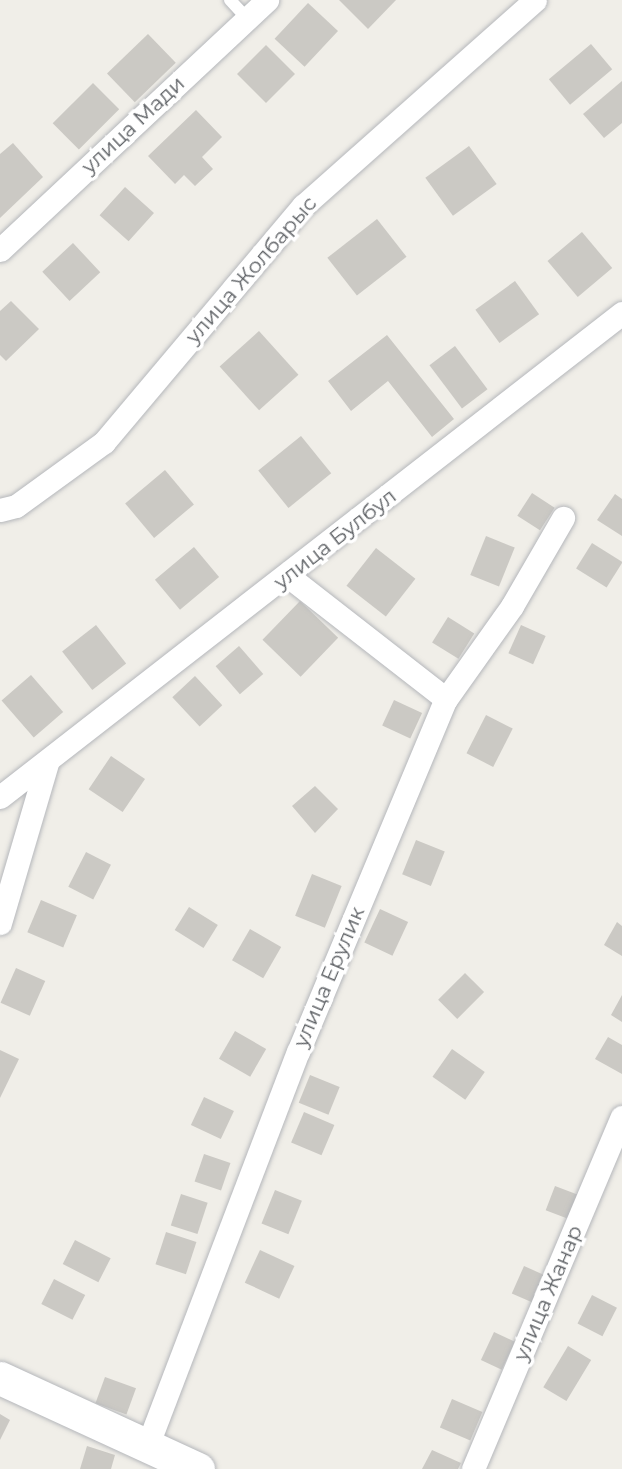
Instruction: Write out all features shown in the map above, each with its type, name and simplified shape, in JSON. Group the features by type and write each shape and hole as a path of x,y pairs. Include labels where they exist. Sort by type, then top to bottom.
{"street":[{"name":"улица Мади","path":"0,250 267,0"},
{"name":"улица Жолбарыс","path":"0,510 16,506 104,442 303,206 535,0"},
{"name":"улица Булбул","path":"0,797 288,576 622,313"},
{"name":"улица Ерулик","path":"148,1444 298,1052 446,699 512,606 563,518"},
{"path":"288,576 446,699"},
{"path":"0,923 47,763"},
{"name":"улица Жанар","path":"473,1469 622,1116"},
{"path":"0,1378 198,1469"}],"lane":[{"path":"230,0 247,18"}],"building":[{"path":"339,0 396,0 368,29"},
{"path":"308,3 338,31 305,67 275,39"},
{"path":"148,34 176,63 135,102 107,74"},
{"path":"591,44 612,69 570,105 549,79"},
{"path":"266,45 295,74 266,103 237,74"},
{"path":"622,81 622,123 604,138 583,114"},
{"path":"93,83 119,109 79,149 53,123"},
{"path":"196,110 222,137 202,157 213,169 195,186 184,175 175,184 148,156"},
{"path":"13,143 43,177 0,218 0,154"},
{"path":"469,146 497,184 453,216 425,178"},
{"path":"125,187 154,213 129,241 100,215"},
{"path":"377,219 407,257 357,296 327,258"},
{"path":"582,232 612,268 578,297 548,261"},
{"path":"73,243 100,272 70,301 42,272"},
{"path":"515,281 539,314 499,343 475,310"},
{"path":"11,301 39,329 6,361 0,355 0,311"},
{"path":"259,331 298,375 259,410 220,366"},
{"path":"387,335 454,419 432,437 388,381 351,411 328,381"},
{"path":"455,346 487,389 462,408 429,365"},
{"path":"301,436 331,473 288,508 258,471"},
{"path":"165,470 194,504 154,538 125,503"},
{"path":"532,493 555,508 540,530 517,516"},
{"path":"615,494 622,499 622,536 597,520"},
{"path":"486,536 515,548 499,587 470,575"},
{"path":"592,543 622,562 607,588 576,568"},
{"path":"194,547 219,577 180,610 155,580"},
{"path":"376,548 415,579 386,617 346,586"},
{"path":"300,601 338,638 301,677 262,640"},
{"path":"448,617 474,633 458,659 432,642"},
{"path":"96,625 126,664 92,690 62,651"},
{"path":"521,625 546,636 533,664 508,653"},
{"path":"239,646 263,674 240,694 216,666"},
{"path":"31,675 63,712 34,738 2,701"},
{"path":"195,676 222,705 200,726 172,697"},
{"path":"394,700 422,713 410,738 382,725"},
{"path":"486,715 513,729 493,767 466,753"},
{"path":"111,756 145,779 123,812 89,789"},
{"path":"315,786 338,809 315,833 292,806"},
{"path":"416,840 445,852 431,886 402,874"},
{"path":"86,852 111,865 93,899 68,887"},
{"path":"312,874 342,886 325,928 295,916"},
{"path":"41,900 77,915 63,947 27,932"},
{"path":"189,907 218,925 204,948 175,930"},
{"path":"380,909 408,922 392,956 364,943"},
{"path":"617,922 622,926 622,956 604,945"},
{"path":"250,929 281,947 263,978 232,960"},
{"path":"16,968 45,981 30,1016 1,1003"},
{"path":"465,973 484,992 457,1019 438,1000"},
{"path":"622,995 622,1022 611,1015"},
{"path":"235,1031 266,1049 250,1077 219,1059"},
{"path":"608,1037 622,1045 622,1074 595,1059"},
{"path":"452,1049 485,1072 465,1100 432,1077"},
{"path":"0,1050 19,1059 0,1098"},
{"path":"310,1075 340,1087 328,1115 299,1103"},
{"path":"204,1097 234,1111 221,1139 191,1125"},
{"path":"304,1112 334,1125 321,1155 291,1142"},
{"path":"204,1154 230,1163 221,1191 195,1181"},
{"path":"555,1186 579,1195 570,1220 546,1210"},
{"path":"275,1190 302,1201 288,1234 262,1223"},
{"path":"181,1194 208,1203 197,1234 171,1225"},
{"path":"166,1232 196,1242 186,1274 155,1264"},
{"path":"75,1240 111,1258 98,1282 63,1264"},
{"path":"260,1250 294,1266 279,1299 245,1283"},
{"path":"524,1266 544,1275 532,1302 512,1293"},
{"path":"54,1279 85,1295 72,1320 41,1304"},
{"path":"592,1295 617,1308 602,1336 577,1324"},
{"path":"494,1332 515,1342 502,1370 481,1360"},
{"path":"568,1346 591,1360 566,1401 543,1387"},
{"path":"105,1377 136,1388 126,1415 95,1403"},
{"path":"452,1399 482,1412 470,1440 440,1428"},
{"path":"0,1414 10,1420 0,1440"},
{"path":"87,1446 115,1455 111,1469 80,1469"},
{"path":"432,1450 461,1463 458,1469 422,1469"}]}
